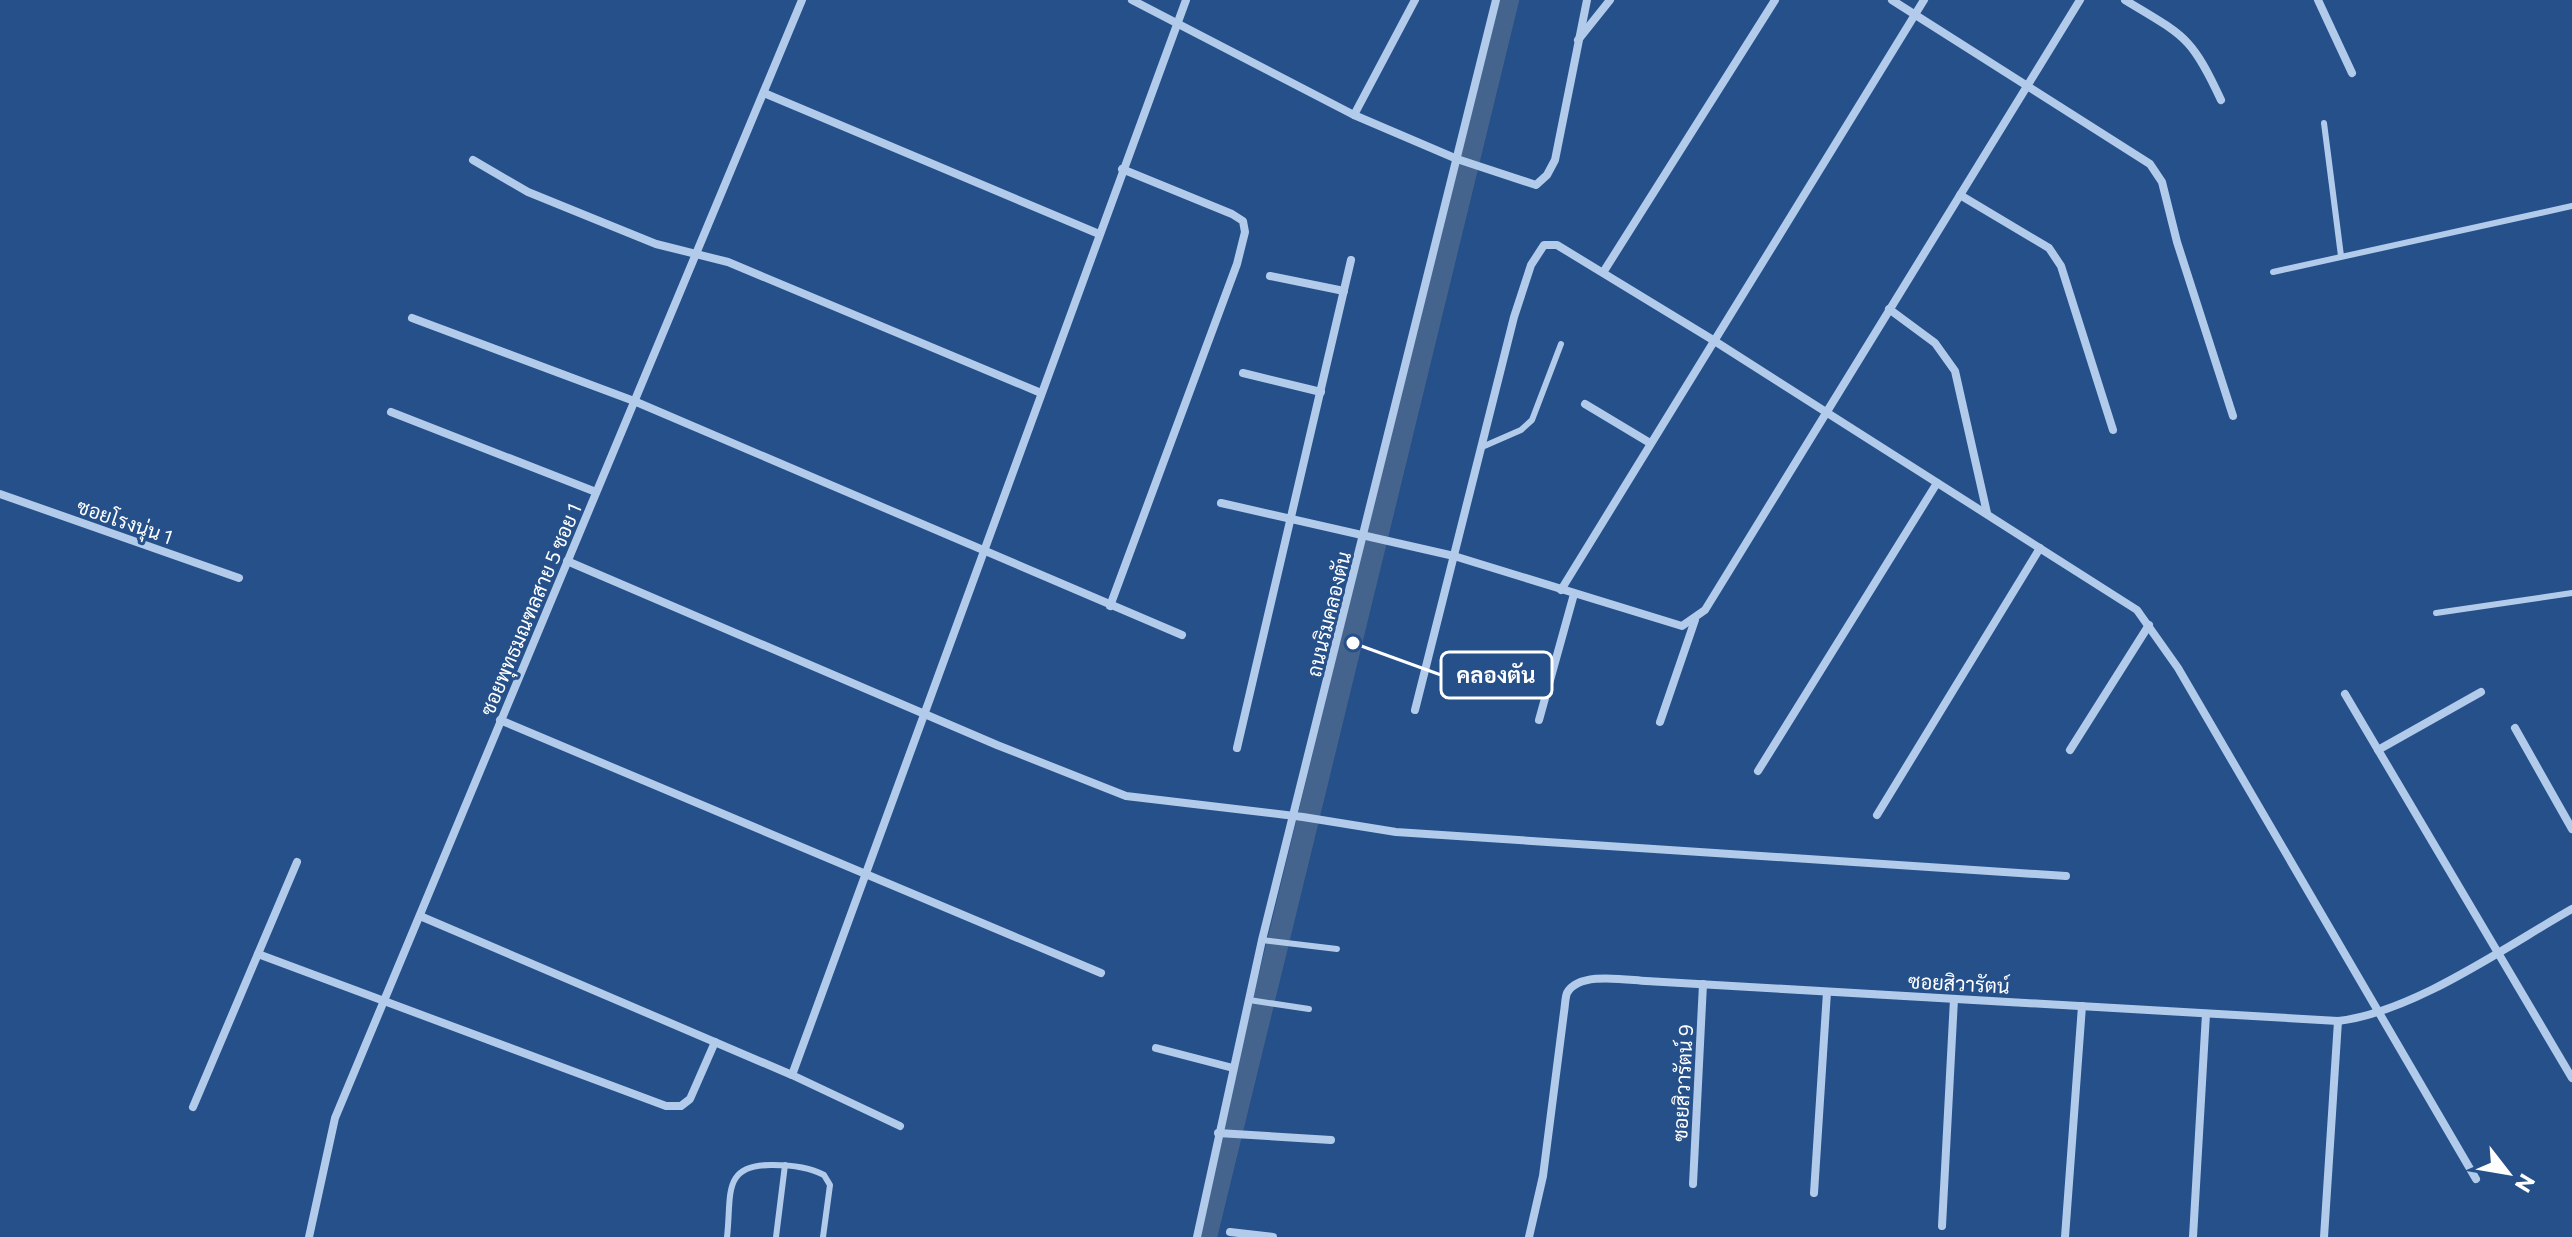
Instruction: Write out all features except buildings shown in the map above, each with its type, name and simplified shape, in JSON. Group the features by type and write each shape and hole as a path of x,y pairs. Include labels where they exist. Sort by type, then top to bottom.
{"street":[{"name":"ซอยพุทธมณฑลสาย 5 ซอย 1","path":"309,1237 335,1118 802,0"},
{"path":"1132,0 1354,115 1497,174 1536,185 1547,175 1555,160 1587,0"},
{"path":"792,1075 868,874 1175,22 1186,0"},
{"path":"1354,115 1415,0"},
{"name":"ถนนริมคลองตัน","path":"1197,1237 1222,1133 1233,1068 1253,1000 1366,535 1462,160 1496,0"},
{"path":"1578,40 1610,0"},
{"path":"1604,271 1775,0"},
{"path":"1892,0 2150,164 2162,182 2177,242 2233,416"},
{"path":"1561,590 1924,0"},
{"path":"1660,722 1695,620 2080,0"},
{"path":"2125,0 2188,40 2199,53 2221,100"},
{"path":"2318,0 2352,73"},
{"path":"764,93 1099,234"},
{"path":"473,160 557,204 656,244 728,262 1041,393"},
{"path":"1110,606 1237,264 1245,232 1243,221 1232,214 1122,169"},
{"path":"1960,195 2049,248 2061,266 2113,430"},
{"path":"1415,710 1514,317 1531,265 1544,245 1557,245 1604,271 2117,595 2149,625 2178,668 2476,1179"},
{"path":"1237,748 1293,519 1351,260"},
{"path":"1270,276 1344,291"},
{"path":"1889,309 1935,343 1955,371 1987,513"},
{"path":"412,318 634,401 1182,635"},
{"path":"1243,373 1321,392"},
{"path":"1585,404 1650,443"},
{"path":"391,412 596,492"},
{"path":"1758,771 1937,483"},
{"name":"ซอยโรงนุ่น 1","path":"0,494 239,578"},
{"path":"1221,503 1454,556 1682,626 1695,620"},
{"path":"1877,815 2040,548"},
{"path":"567,561 925,715 1126,796 1299,816 1396,832 2066,876"},
{"path":"1539,720 1574,594"},
{"path":"2070,750 2149,625"},
{"path":"2378,750 2481,692"},
{"path":"2345,694 2572,1078"},
{"path":"500,720 1101,973"},
{"path":"2515,728 2572,829"},
{"path":"193,1107 297,862"},
{"name":"ซอยสิวารัตน์","path":"1529,1237 1543,1176 1567,993 1577,984 1595,980 1703,984 2338,1021 2377,1013 2572,909"},
{"path":"420,916 792,1075 900,1126"},
{"path":"258,954 666,1106 681,1106 690,1099 715,1042"},
{"name":"ซอยสิวารัตน์ 9","path":"1693,1184 1703,984"},
{"path":"1814,1193 1827,992"},
{"path":"1942,1226 1954,999"},
{"path":"2065,1237 2082,1006"},
{"path":"2193,1237 2206,1014"},
{"path":"2324,1237 2338,1021"},
{"path":"1156,1048 1233,1068"},
{"path":"1222,1133 1331,1140"},
{"path":"1230,1232 1273,1237"}],"lane":[{"path":"2324,123 2341,256"},
{"path":"2273,272 2572,206"},
{"path":"1482,447 1521,430 1532,420 1561,344"},
{"path":"2436,613 2572,593"},
{"path":"1267,941 1337,949"},
{"path":"1253,1000 1309,1009"},
{"path":"727,1237 733,1181 740,1170 752,1165 785,1165 824,1175 830,1185 823,1237"},
{"path":"776,1237 785,1165"}],"waterway":[{"path":"1206,1237 1508,0"}],"place":[{"name":"คลองตัน","path":"1353,643"}]}
